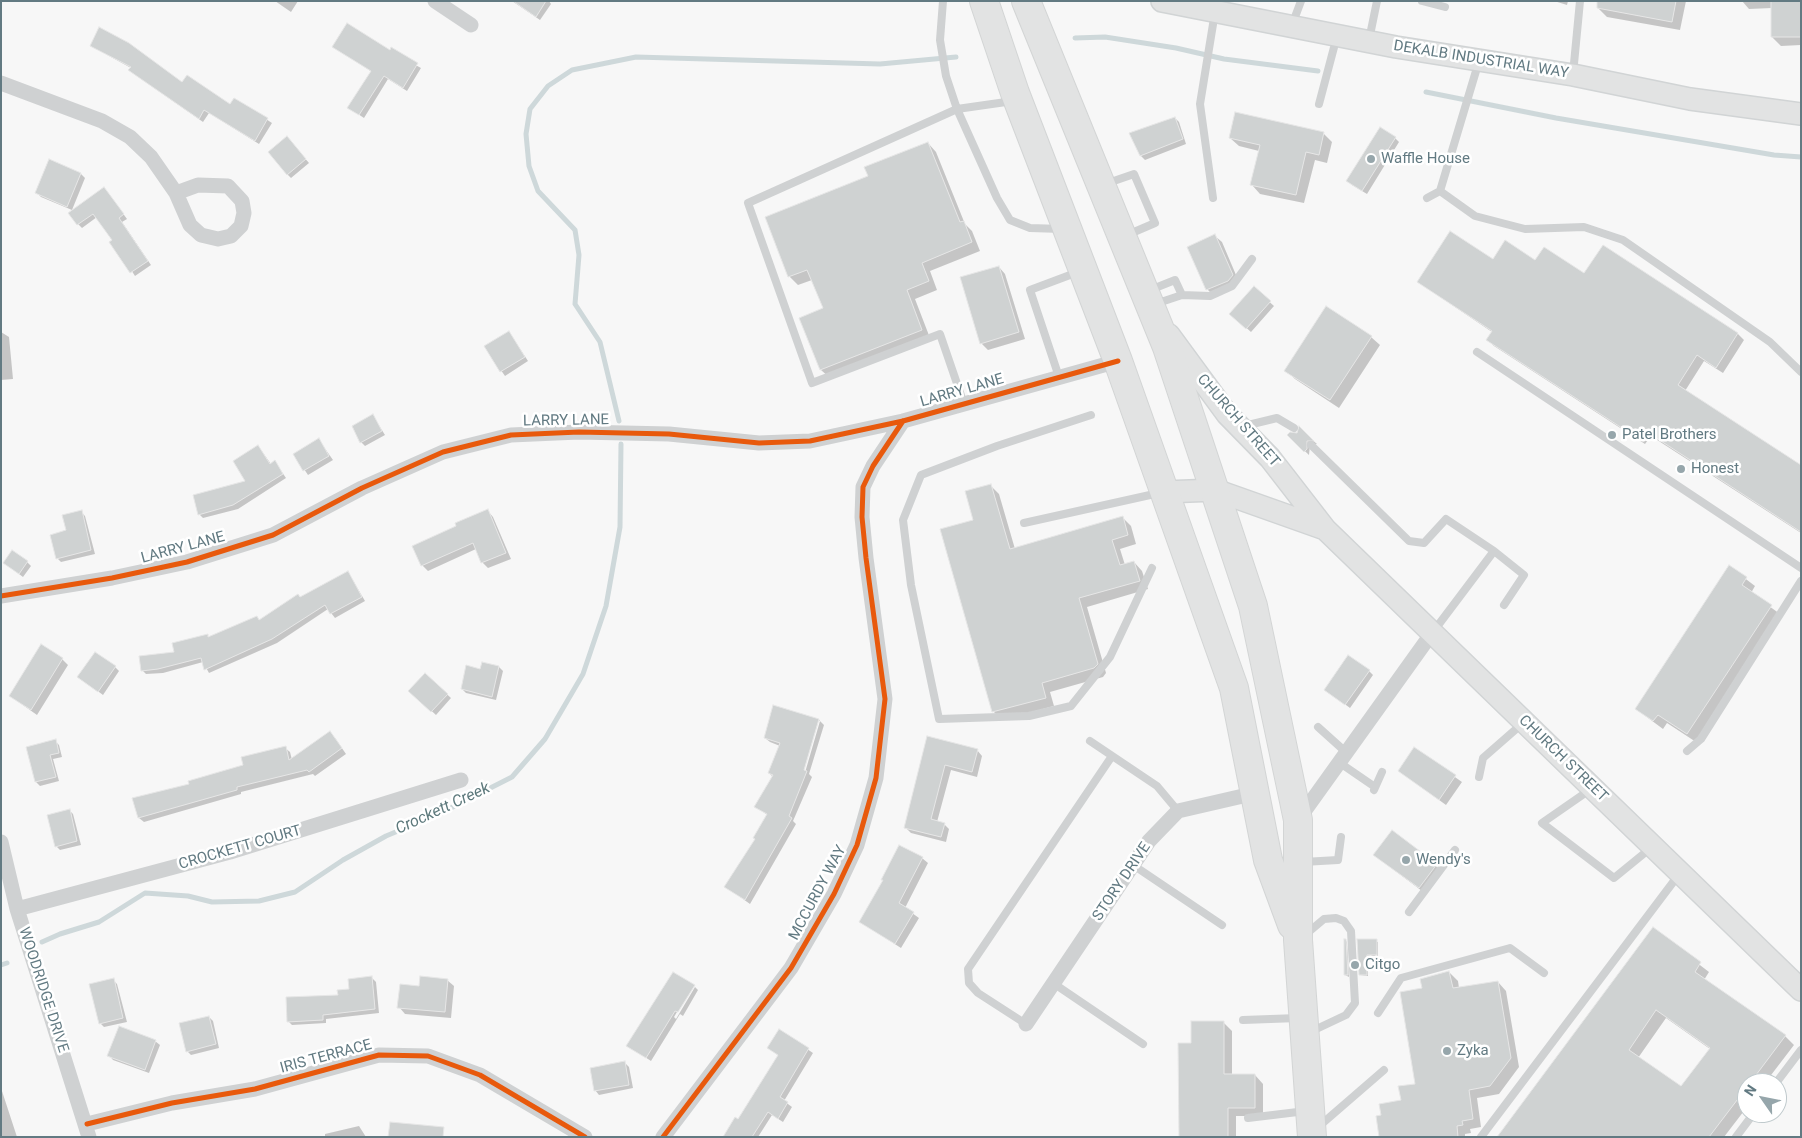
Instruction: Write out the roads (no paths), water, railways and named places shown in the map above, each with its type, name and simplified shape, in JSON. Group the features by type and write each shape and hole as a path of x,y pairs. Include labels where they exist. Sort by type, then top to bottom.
{"highway":[{"path":"984,1 1018,100 1118,361 1234,688 1268,860 1298,940"},
{"path":"1026,1 1168,347 1253,606 1298,820 1298,940 1306,1025 1312,1127"}],"main road":[{"name":"DEKALB INDUSTRIAL WAY","path":"1162,1 1369,42 1573,75 1690,99 1801,114"},
{"name":"CHURCH STREET","path":"1149,303 1207,389 1270,458 1325,528 1801,990"},
{"name":"CHURCH STREET","path":"1164,492 1215,490 1325,528"}],"street":[{"path":"435,1 471,25"},
{"path":"1,83 82,112 118,129 141,146 176,193 190,225 200,235 218,239 231,236 241,226 244,213 242,201 228,186 198,186 176,193"},
{"name":"LARRY LANE","path":"1,596 122,576 187,562 248,543 273,534 362,488 443,452 511,435 579,432 669,434 759,443 810,441 903,421 1118,361"},
{"name":"MCCURDY WAY","path":"663,1137 792,968 834,894 857,845 876,778 885,699 862,525 863,487 903,421"},
{"path":"1298,820 1432,633"},
{"name":"CROCKETT COURT","path":"17,909 230,852 461,780"},
{"path":"1178,811 1256,793"},
{"name":"STORY DRIVE","path":"1026,1024 1149,841 1178,811"},
{"name":"WOODRIDGE DRIVE","path":"1,842 17,909 88,1130"},
{"name":"IRIS TERRACE","path":"88,1130 172,1103 255,1089 379,1055 428,1056 480,1075 585,1137"}],"lane":[{"path":"943,1 940,40 946,76 957,108 997,198 1010,220 1030,228 1069,229"},
{"path":"1292,27 1301,1"},
{"path":"1369,42 1377,1"},
{"path":"1422,1 1445,6"},
{"path":"1573,75 1580,1"},
{"path":"1213,198 1200,104 1215,12"},
{"path":"1319,104 1337,36"},
{"path":"1428,198 1440,191 1480,59"},
{"path":"964,404 940,334 812,383 748,202 957,108 1018,100"},
{"path":"1440,191 1475,216 1525,229 1584,227 1623,240 1770,342 1801,372"},
{"path":"1149,303 1182,295 1210,296 1232,286 1252,259"},
{"path":"1059,377 1030,290 1084,269"},
{"path":"1149,303 1175,280 1182,295"},
{"path":"1477,352 1801,568"},
{"path":"1091,415 998,446 921,475 903,520 911,585 940,719 1029,716 1071,706 1110,657 1152,568"},
{"path":"1239,426 1277,418 1294,428"},
{"path":"1311,445 1409,541 1424,543 1446,519 1494,551 1524,575 1504,605"},
{"path":"1024,523 1164,492"},
{"path":"1432,633 1494,551"},
{"path":"1687,752 1701,739 1801,581"},
{"path":"1479,777 1483,758 1524,722"},
{"path":"1318,727 1374,789 1382,772"},
{"path":"1090,741 1157,786 1178,811"},
{"path":"1026,1024 978,993 969,983 968,969 1112,756"},
{"path":"1593,788 1542,823 1614,878 1653,846"},
{"path":"1298,863 1338,860 1341,837"},
{"path":"1409,912 1455,850"},
{"path":"1133,865 1222,925"},
{"path":"1480,1137 1681,873"},
{"path":"1243,1020 1306,1025 1346,1015 1354,1003 1351,931 1344,921 1336,918 1324,919 1298,940"},
{"path":"1378,1013 1401,978 1510,948 1544,973"},
{"path":"1053,983 1144,1044"},
{"path":"1784,1073 1801,1050"},
{"path":"1248,1118 1312,1127 1384,1070"},
{"path":"1736,1137 1746,1123"}],"waterway":[{"path":"1075,38 1105,37 1176,48 1224,59 1318,71"},
{"path":"619,421 600,342 575,304 579,255 575,230 538,191 529,166 526,134 530,109 548,86 572,70 636,57 880,64 956,57"},
{"path":"1426,92 1556,118 1774,155 1801,157"},
{"name":"Crockett Creek","path":"42,942 60,934 99,922 145,893 188,896 212,902 259,901 295,892 343,860 386,836 441,813 512,777 545,739 583,674 606,606 620,527 621,444"},
{"name":"Crockett Creek","path":"1,965 7,963"}],"place":[{"name":"Waffle House","path":"1371,159"},
{"name":"Patel Brothers","path":"1612,435"},
{"name":"Honest","path":"1681,469"},
{"name":"Wendy's","path":"1406,860"},
{"name":"Citgo","path":"1355,965"},
{"name":"Zyka","path":"1447,1051"}]}
